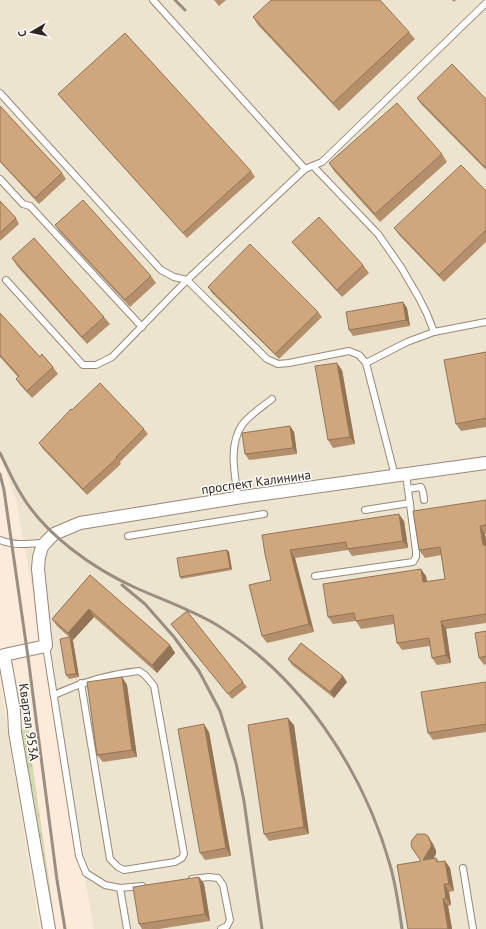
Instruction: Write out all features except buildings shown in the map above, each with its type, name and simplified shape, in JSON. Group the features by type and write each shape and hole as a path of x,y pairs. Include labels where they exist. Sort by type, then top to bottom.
{"street":[{"name":"проспект Калинина","path":"43,547 54,534 80,523 238,498 486,463"},
{"path":"43,547 39,563 38,576 46,646"},
{"name":"Квартал 953А","path":"46,646 4,655 14,710 14,732 49,929"}],"lane":[{"path":"153,0 306,169"},
{"path":"6,280 83,365 96,365 112,357 187,280 306,169 322,162 486,3"},
{"path":"0,93 161,270 174,277 187,280 267,359 278,364 289,363 349,351 359,355 366,363 400,475 408,489 416,557 413,562 315,576"},
{"path":"313,166 378,234 401,267 419,298 434,332"},
{"path":"0,179 23,204 30,206 142,326"},
{"path":"366,363 407,342 434,332 486,322"},
{"path":"238,498 234,461 234,449 237,436 243,425 251,416 272,399"},
{"path":"408,489 421,487 424,500"},
{"path":"365,510 410,503"},
{"path":"128,536 264,514"},
{"path":"0,540 12,544 28,544 43,547"},
{"path":"46,646 79,856 86,873 104,885 120,888 149,885"},
{"path":"54,695 82,683 117,674 139,671 145,675 154,686 184,854 182,858 175,862 124,870 118,868 110,859 82,683"},
{"path":"463,868 473,929"},
{"path":"186,880 209,877 218,878 221,881 230,920 227,926 220,929"},
{"path":"120,888 127,929"}],"shaded area":[{"path":"0,0 486,0 486,929 94,929 16,500 0,454"},
{"path":"0,684 26,843 40,929 0,929"}],"green space":[{"path":"24,727 29,729 32,761 54,915 53,918 21,732"}],"railway":[{"path":"175,0 185,10"},
{"path":"0,453 18,489 31,509 57,537 87,561 120,580 188,610 217,625 248,646 276,671 302,699 325,729 346,761 364,795 390,865 396,888 402,929"},
{"path":"0,474 4,490 28,657 57,880 65,929"},
{"path":"122,585 145,604 174,637 199,671 220,711 236,763 244,801 262,929"}]}
